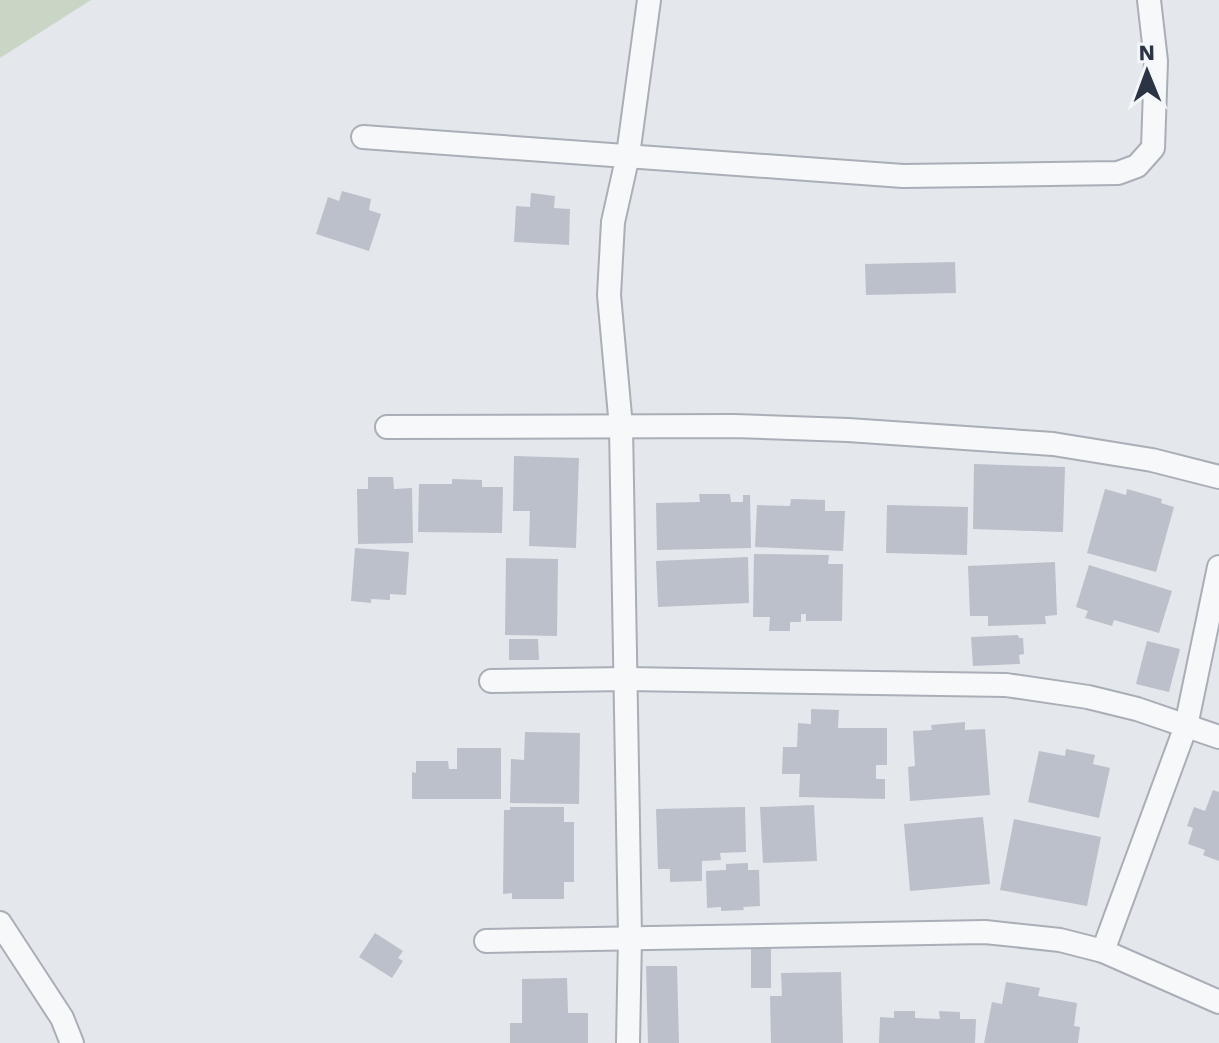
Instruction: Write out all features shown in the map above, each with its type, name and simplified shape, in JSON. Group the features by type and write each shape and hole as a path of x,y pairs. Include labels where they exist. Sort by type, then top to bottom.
{"street":[{"path":"628,1043 630,937 621,427 609,295 613,222 628,155 649,0"},
{"path":"363,137 903,176 1118,173 1137,166 1153,148 1156,61 1149,0"},
{"path":"387,427 734,426 834,430 1053,444 1152,460 1219,477"},
{"path":"1103,951 1186,726 1219,567"},
{"path":"491,681 626,679 1006,685 1088,697 1219,737"},
{"path":"0,923 62,1018 72,1043"},
{"path":"486,941 985,932 1060,940 1103,951 1219,1002"}],"green space":[{"path":"0,0 91,0 0,58"}],"building":[{"path":"342,191 371,199 369,210 381,214 369,251 316,234 328,197 339,201"},
{"path":"531,193 555,196 554,208 570,209 569,245 514,242 516,206 530,207"},
{"path":"955,262 956,293 866,295 865,264"},
{"path":"514,456 579,458 576,548 529,546 530,511 513,511"},
{"path":"974,464 1065,467 1063,532 973,529"},
{"path":"368,477 393,477 394,489 412,488 413,543 358,544 357,489 368,489"},
{"path":"452,479 482,480 482,487 503,487 502,533 418,532 419,484 452,484"},
{"path":"1105,489 1126,495 1127,489 1162,499 1161,503 1174,507 1156,572 1087,553"},
{"path":"699,494 730,494 731,502 743,502 743,495 750,495 751,548 657,550 656,503 700,502"},
{"path":"791,499 825,500 825,511 845,511 843,551 755,547 757,505 790,506"},
{"path":"887,505 968,507 967,555 886,553"},
{"path":"355,548 409,552 406,595 390,594 390,600 371,599 371,603 351,601"},
{"path":"754,554 829,555 828,564 843,564 842,621 806,621 806,614 801,614 801,622 790,622 790,631 769,631 770,617 753,617"},
{"path":"748,557 749,603 658,607 656,561"},
{"path":"506,558 558,559 557,636 505,635"},
{"path":"1055,562 1057,615 1045,616 1046,624 988,626 988,616 970,616 968,566"},
{"path":"1089,565 1172,591 1159,633 1114,620 1112,626 1085,618 1088,611 1076,607"},
{"path":"1018,635 1023,638 1024,654 1019,655 1020,664 973,666 971,637"},
{"path":"509,639 538,639 539,660 509,660"},
{"path":"1147,641 1180,649 1169,692 1136,684"},
{"path":"811,709 839,710 838,728 887,728 887,765 876,765 876,779 885,779 885,799 799,797 800,774 782,774 783,747 797,747 798,723 811,724"},
{"path":"965,722 965,730 985,729 990,795 910,801 908,767 915,766 913,731 932,730 931,725"},
{"path":"525,732 580,733 579,804 510,803 511,759 524,760"},
{"path":"457,748 501,748 501,799 412,799 412,772 416,773 416,761 448,761 449,769 457,769"},
{"path":"1066,749 1095,755 1093,764 1110,768 1099,818 1028,802 1039,751 1065,756"},
{"path":"1213,790 1219,792 1219,861 1203,855 1205,850 1188,844 1193,828 1187,826 1194,807 1205,811"},
{"path":"814,805 817,861 763,863 760,807"},
{"path":"510,807 564,807 564,822 574,822 574,882 564,882 564,899 512,899 512,893 503,894 504,810 510,810"},
{"path":"745,807 746,852 720,853 721,860 702,861 702,881 670,882 670,869 658,869 656,809"},
{"path":"983,817 990,884 910,891 904,824"},
{"path":"1014,819 1101,837 1087,906 1000,890"},
{"path":"748,863 748,870 759,870 760,906 721,911 721,907 707,908 706,871 726,870 726,864"},
{"path":"375,933 403,951 398,958 403,961 392,978 359,957"},
{"path":"751,944 771,944 771,988 751,988"},
{"path":"646,966 677,966 679,1043 648,1043"},
{"path":"841,972 843,1043 771,1043 770,996 782,996 781,973"},
{"path":"567,978 568,1013 588,1013 588,1043 510,1043 510,1023 522,1023 522,979"},
{"path":"1006,982 1040,988 1038,996 1077,1003 1074,1026 1080,1027 1078,1043 984,1043 992,1002 1002,1004"},
{"path":"894,1011 915,1011 915,1018 940,1019 939,1011 960,1012 960,1019 976,1019 975,1043 879,1043 880,1017 894,1018"}]}
